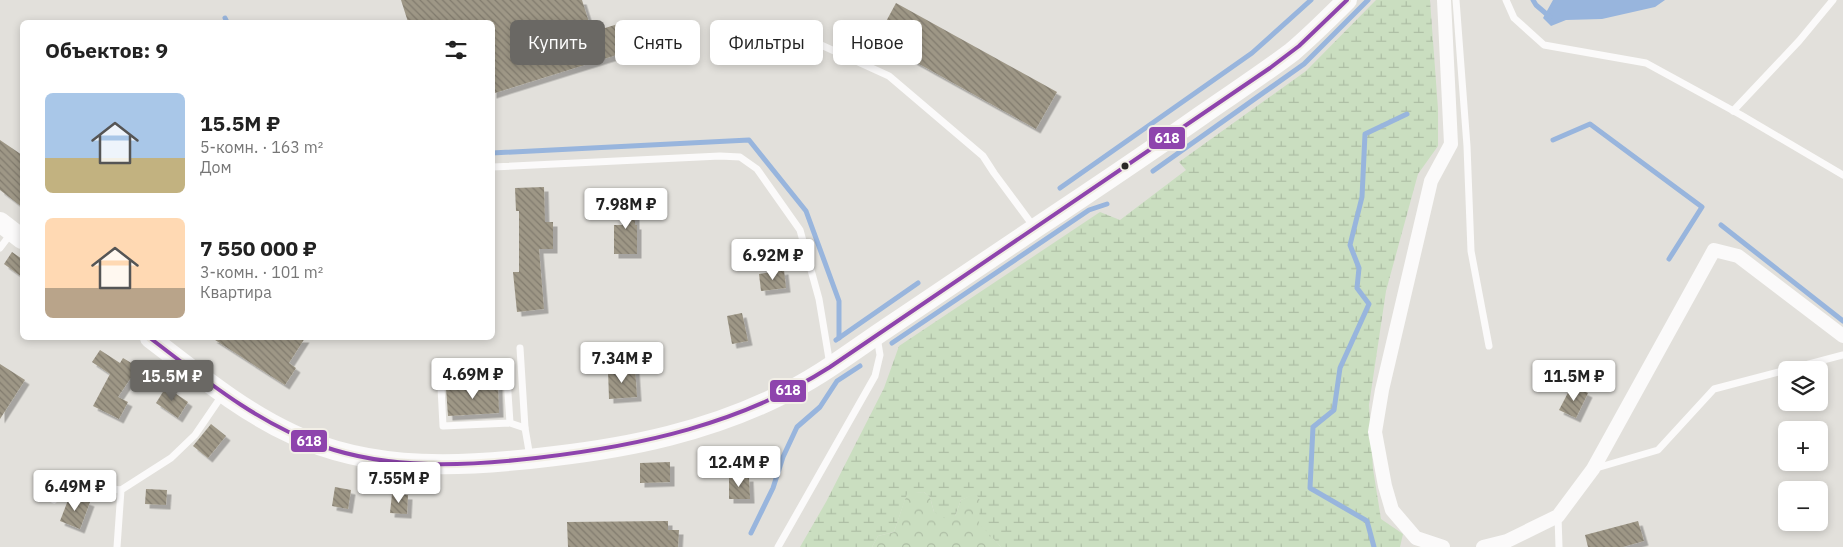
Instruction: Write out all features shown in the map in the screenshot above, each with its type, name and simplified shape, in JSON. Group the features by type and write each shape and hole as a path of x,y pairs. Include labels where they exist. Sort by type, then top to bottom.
{"street":[{"path":"153,340 224,394 262,419 293,435 325,447 360,456 430,464 468,465 531,459 639,443 676,435 716,423 782,395 877,335 1142,157 1284,58 1347,0"},
{"path":"1443,547 1416,538 1392,510 1385,486 1375,432 1382,390 1431,181 1450,144 1444,0"},
{"path":"1483,547 1507,541 1558,516 1593,469 1714,250 1738,256 1843,336"}],"lane":[{"path":"1456,0 1467,146 1471,252 1489,346"},
{"path":"1506,0 1514,18 1544,45 1646,63 1843,175"},
{"path":"1733,111 1799,41 1834,0"},
{"path":"823,46 889,76 983,156 1036,228"},
{"path":"495,167 720,156 740,157 757,169 800,230 819,299 830,365"},
{"path":"0,248 12,231"},
{"path":"778,547 875,376 880,355 877,335"},
{"path":"520,348 525,428 531,459"},
{"path":"1593,469 1658,450 1714,389 1843,355"},
{"path":"510,423 506,363 440,368 443,426 510,423 525,428"},
{"path":"54,500 61,483 81,478 104,488 121,490 171,458 195,435 224,394"},
{"path":"118,547 121,490"},
{"path":"1558,516 1560,547"}],"green space":[{"path":"1376,0 1430,0 1438,109 1438,146 1418,174 1386,291 1369,405 1373,469 1381,519 1403,534 1400,547 1001,547 979,523 980,500 976,494 961,500 955,516 948,520 934,512 930,497 924,492 907,494 894,532 878,536 872,547 800,547 826,502 884,388 899,346 1100,212 1120,220 1186,170 1179,162 1306,71"},
{"path":"924,492 930,497 934,512 955,516 961,500 976,493 980,500 980,523 1001,547 872,547 878,536 894,532 907,493"}],"water":[{"path":"1553,0 1665,0 1655,7 1602,19 1566,20 1551,26 1543,18"}],"building":[{"path":"401,0 582,0 588,20 510,20 510,65 585,65 495,93 495,20 407,20"},
{"path":"896,3 1057,92 1036,129 921,65 922,20 887,20"},
{"path":"615,25 615,56 605,59 605,28"},
{"path":"0,140 20,154 20,205 0,190"},
{"path":"544,187 545,222 553,222 553,249 539,249 544,309 517,312 513,272 519,272 519,211 516,211 515,188"},
{"path":"621,198 635,198 637,254 614,254 614,225 622,225"},
{"path":"12,252 20,258 20,276 4,264"},
{"path":"784,270 786,288 761,291 759,274"},
{"path":"742,313 748,341 732,344 727,316"},
{"path":"215,340 304,340 289,363 296,368 285,385"},
{"path":"100,350 120,363 123,358 138,367 118,397 128,402 119,419 93,406 110,374 92,362"},
{"path":"0,364 25,380 0,419"},
{"path":"635,368 637,397 609,399 608,370"},
{"path":"498,385 499,413 448,416 446,388"},
{"path":"1572,385 1588,393 1576,418 1559,410"},
{"path":"166,387 188,402 178,418 156,403"},
{"path":"211,424 226,436 208,458 193,446"},
{"path":"670,462 670,482 640,483 640,463"},
{"path":"749,477 750,499 729,499 729,478"},
{"path":"335,487 351,490 348,509 332,506"},
{"path":"146,489 167,490 166,505 145,504"},
{"path":"392,494 408,495 407,514 390,513"},
{"path":"70,495 90,502 80,529 60,521"},
{"path":"668,521 668,530 679,530 678,547 568,547 567,522"},
{"path":"1638,521 1644,541 1623,547 1588,547 1585,535"}],"waterway":[{"path":"1060,188 1252,53 1311,0"},
{"path":"1153,171 1304,64 1368,0"},
{"path":"1533,0 1550,17"},
{"path":"1374,547 1367,521 1310,488 1313,427 1334,410 1340,368 1369,304 1357,288 1359,268 1350,245 1362,197 1365,134 1407,114"},
{"path":"1553,140 1590,124 1702,207 1669,259"},
{"path":"495,153 749,140 806,211 839,301 839,338"},
{"path":"892,343 1089,210 1107,204"},
{"path":"1721,225 1843,321"},
{"path":"836,340 918,283"},
{"path":"751,533 773,488 783,457 797,427 820,407 837,381 860,366"}],"transit line":[{"name":"618","path":"153,340 232,399 275,425 322,446 374,459 428,464 509,461 613,447 689,429 761,404 796,387 830,367 1270,68 1299,46 1347,0"}]}
